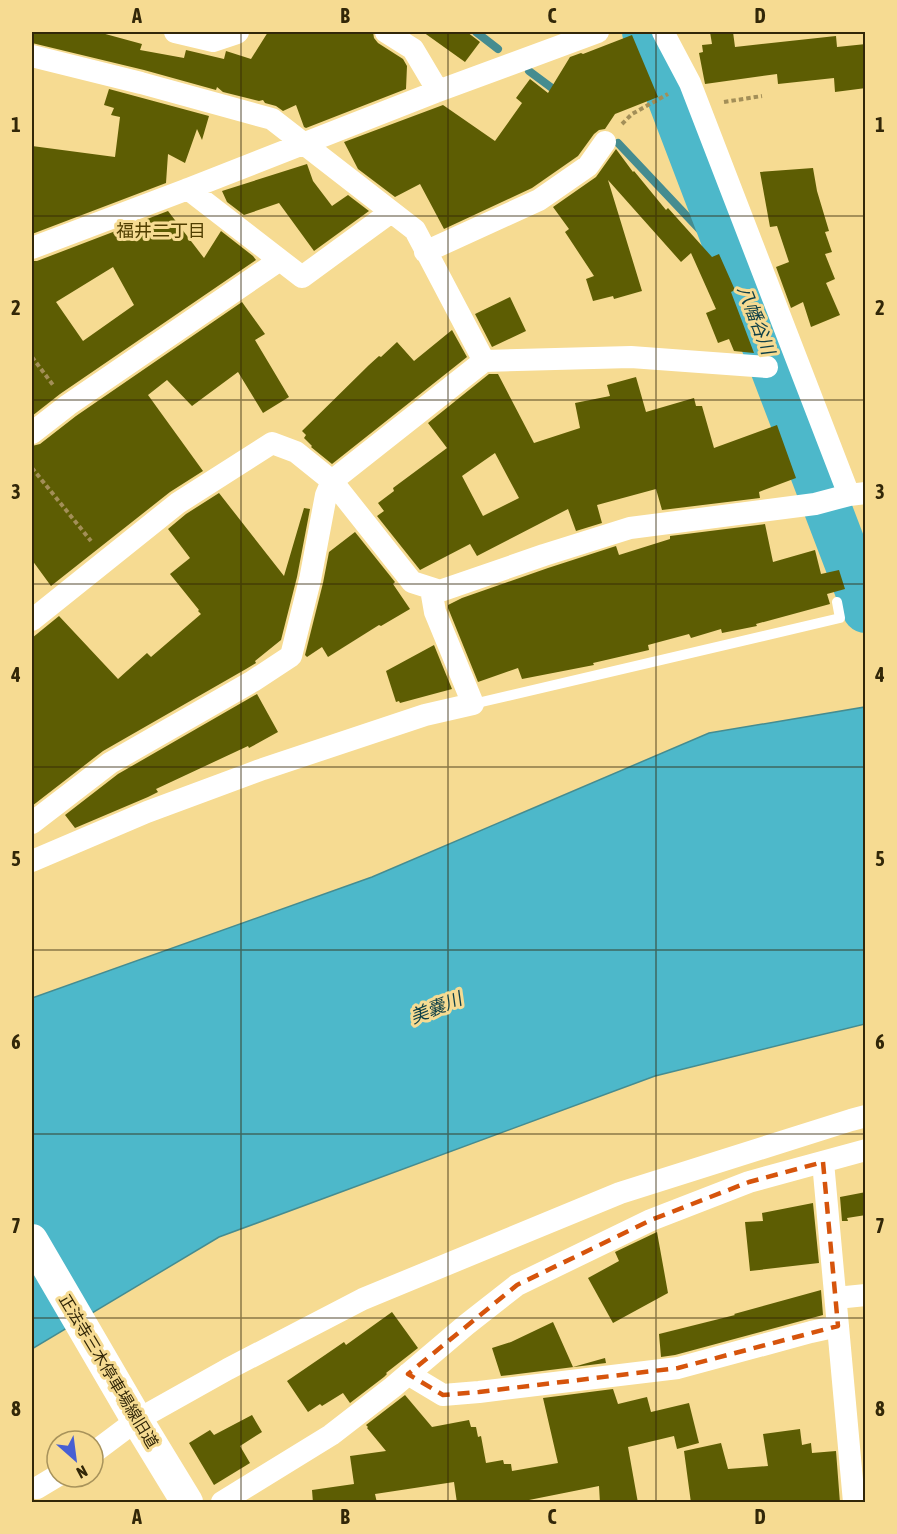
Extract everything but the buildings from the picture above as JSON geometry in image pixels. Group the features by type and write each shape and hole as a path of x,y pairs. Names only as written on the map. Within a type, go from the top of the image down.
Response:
{"street":[{"path":"175,32 213,41 238,32"},
{"path":"386,32 413,49 438,91"},
{"path":"32,248 438,91 598,32"},
{"path":"32,620 178,503 272,443 296,452 332,481 412,582 440,591 630,528 815,504 857,494 690,83 663,32"},
{"path":"32,56 272,119 415,230 484,361"},
{"path":"426,252 539,200 588,166 605,142"},
{"path":"188,189 302,277 391,212"},
{"path":"32,433 280,260"},
{"path":"32,823 110,763 291,656 310,580 326,495 332,481 484,361 631,357 767,367"},
{"path":"32,861 147,812 263,769 425,715 473,704 435,612 431,589"},
{"path":"105,1441 133,1412 228,1369 373,1295 620,1193 866,1116"},
{"path":"222,1503 331,1435 517,1285 651,1220 749,1182 866,1149"},
{"path":"823,1162 854,1503"},
{"name":"正法寺三木停車場線旧道","path":"32,1240 187,1503"},
{"path":"836,1299 866,1295"},
{"path":"408,1374 443,1395 479,1392 678,1368 838,1326"},
{"path":"37,1488 45,1483"}],"lane":[{"path":"473,704 840,618 837,602"}],"path":[{"path":"699,106 762,96"},
{"path":"605,142 632,114 660,98"},
{"path":"32,357 69,405"},
{"path":"32,468 106,560"}],"highlighted area":[{"path":"823,1162 838,1326 678,1368 479,1392 443,1395 408,1374 517,1285 651,1220 749,1182"}],"water":[{"name":"美嚢川","path":"865,707 865,1024 655,1076 219,1237 32,1349 32,998 372,877 709,733"}],"waterway":[{"path":"476,32 498,49"},
{"name":"八幡谷川","path":"646,32 866,609"},
{"path":"529,71 560,94"},
{"path":"618,143 717,248 729,247"}],"district":[{"name":"福井二丁目","path":"161,231"}]}
